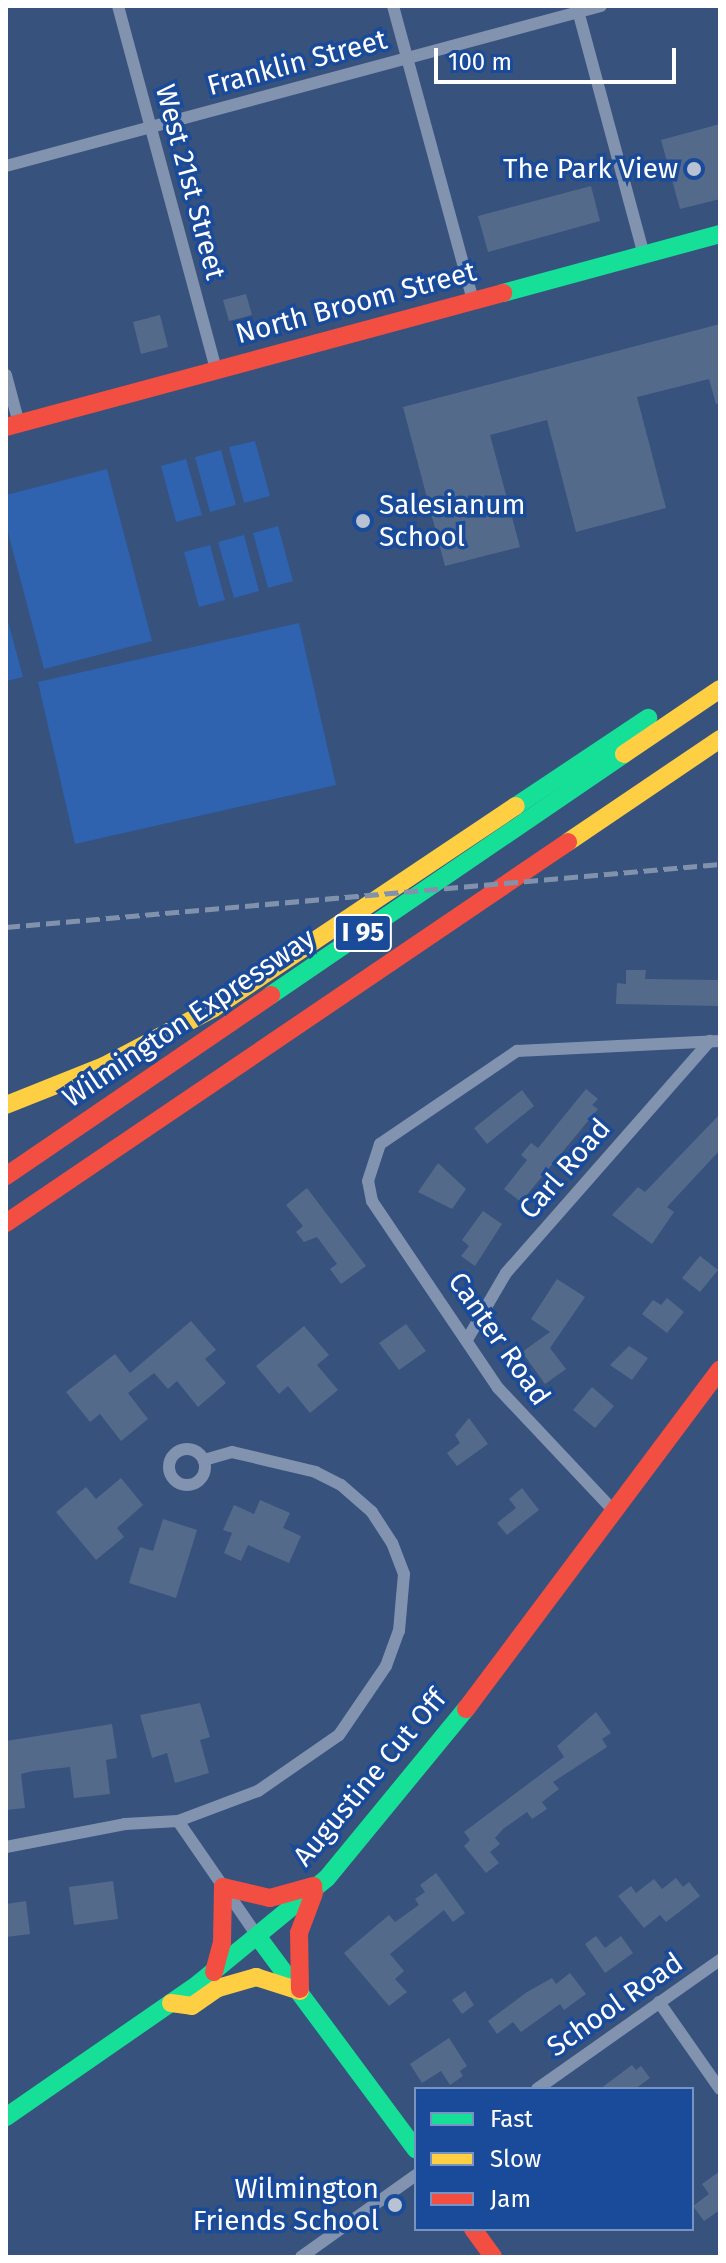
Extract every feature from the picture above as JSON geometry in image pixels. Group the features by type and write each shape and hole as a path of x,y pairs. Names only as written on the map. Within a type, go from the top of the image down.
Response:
{"main road":[{"name":"North Broom Street","path":"12,425 720,234"},
{"path":"6,1105 83,1076 214,1008 720,670"},
{"name":"Wilmington Expressway","path":"6,1176 720,689"},
{"name":"I 95","path":"6,1223 720,739"},
{"path":"6,1095 83,1076"},
{"name":"Augustine Cut Off","path":"6,2117 214,1972 319,1885 428,1759 720,1370"},
{"path":"214,1972 222,1943 223,1887 270,1898 319,1885"},
{"path":"300,1991 299,1933 319,1885"},
{"path":"258,1937 414,2147"},
{"path":"171,2003 192,2006 225,1985 256,1977 300,1991"},
{"path":"474,2231 493,2257"}],"street":[{"name":"West 21st Street","path":"118,6 216,370"},
{"path":"393,6 473,301"},
{"name":"Franklin Street","path":"6,166 578,9 601,6"},
{"path":"578,9 644,255"},
{"path":"6,375 12,425"},
{"name":"Canter Road","path":"613,1510 498,1388 468,1338 372,1201 368,1181 380,1144 517,1051 715,1041"},
{"name":"Carl Road","path":"468,1338 506,1273 715,1041"},
{"path":"6,1847 125,1824 178,1821 258,1791 339,1735 386,1666 399,1631 404,1574 392,1543 372,1512 341,1485 316,1472 232,1452 204,1460"},
{"path":"178,1821 258,1937"},
{"name":"School Road","path":"540,2087 720,1960"},
{"path":"659,2002 720,2089"},
{"path":"301,2257 414,2176"}],"shaded area":[{"path":"255,441 270,496 244,503 229,447"},
{"path":"221,450 236,505 210,512 195,457"},
{"path":"186,459 202,515 176,522 161,466"},
{"path":"107,469 152,641 44,669 6,525 6,495"},
{"path":"278,526 293,581 268,588 253,533"},
{"path":"244,535 259,591 234,598 218,542"},
{"path":"210,545 225,600 199,607 184,552"},
{"path":"6,614 23,677 6,681"},
{"path":"299,623 336,785 75,844 38,682"}],"building":[{"name":"The Park View","path":"720,124 720,199 680,209 661,140"},
{"path":"591,186 600,221 488,252 478,216"},
{"path":"246,294 252,315 229,321 223,300"},
{"path":"160,315 168,347 141,354 133,322"},
{"name":"Salesianum School","path":"720,324 720,403 716,404 709,379 637,397 666,508 576,532 547,420 490,435 520,547 445,566 403,407"},
{"path":"626,970 646,970 645,979 720,980 720,1006 616,1004 617,983 626,984"},
{"path":"586,1089 598,1099 592,1105 598,1109 521,1202 504,1189 527,1160 521,1155 531,1143 538,1148"},
{"path":"522,1090 534,1106 487,1144 474,1128"},
{"path":"720,1114 720,1150 667,1207 674,1212 652,1244 612,1215 638,1187 645,1192"},
{"path":"438,1163 466,1189 452,1209 418,1192"},
{"path":"307,1188 366,1266 341,1284 330,1269 337,1264 317,1237 304,1242 296,1232 303,1226 286,1205"},
{"path":"483,1211 502,1224 475,1266 461,1256 469,1246 462,1240"},
{"path":"700,1256 718,1270 700,1292 682,1278"},
{"path":"557,1279 585,1297 550,1348 566,1369 545,1384 522,1352 550,1332 531,1319"},
{"path":"667,1298 684,1312 667,1333 642,1314 653,1300 661,1305"},
{"path":"191,1321 216,1350 205,1359 226,1383 198,1407 177,1381 168,1389 154,1373 128,1393 148,1419 121,1441 100,1414 90,1422 66,1392 115,1354 130,1373"},
{"path":"406,1324 426,1351 399,1370 379,1343"},
{"path":"304,1326 329,1355 317,1365 338,1390 310,1413 288,1386 279,1394 256,1366"},
{"path":"629,1346 648,1358 632,1380 610,1365"},
{"path":"592,1387 614,1406 595,1428 573,1410"},
{"path":"469,1418 488,1444 457,1466 447,1453 460,1443 455,1435"},
{"path":"121,1478 143,1505 117,1528 124,1537 96,1560 56,1512 86,1487 96,1499"},
{"path":"522,1488 539,1510 507,1535 497,1523 516,1508 509,1499"},
{"path":"260,1500 290,1513 283,1528 301,1536 289,1563 248,1545 241,1561 224,1553 232,1533 223,1530 234,1505 254,1514"},
{"path":"163,1519 197,1530 176,1598 129,1583 140,1547 153,1551"},
{"path":"200,1703 210,1737 200,1740 209,1773 175,1783 167,1753 152,1758 140,1715"},
{"path":"596,1712 611,1733 602,1739 607,1747 553,1782 559,1789 542,1802 547,1809 532,1819 527,1812 503,1829 495,1838 500,1844 490,1852 499,1863 486,1873 464,1846 470,1840 464,1832 564,1757 557,1746"},
{"path":"112,1724 117,1758 106,1760 110,1794 74,1798 70,1767 33,1771 21,1774 25,1808 6,1810 6,1741"},
{"path":"436,1873 465,1913 453,1922 444,1910 390,1954 404,1971 395,1979 407,1992 389,2006 344,1953 389,1915 395,1922 419,1905 415,1899 425,1892 420,1885"},
{"path":"676,1878 683,1887 689,1882 700,1896 666,1922 660,1915 644,1928 618,1896 631,1886 636,1893 654,1879 662,1889"},
{"path":"113,1881 118,1919 74,1925 69,1887"},
{"path":"26,1901 30,1934 6,1937 6,1904"},
{"path":"596,1936 605,1948 621,1936 633,1953 605,1973 585,1944"},
{"path":"570,1973 586,1994 564,2010 560,2004 521,2032 513,2022 497,2034 488,2021 527,1992 552,1978 556,1984"},
{"path":"465,1991 474,2005 462,2014 452,2000"},
{"path":"449,2038 467,2066 460,2071 463,2076 450,2085 441,2071 422,2083 410,2064"},
{"path":"632,2065 636,2070 641,2066 650,2078 638,2087 603,2087"},
{"path":"720,2171 720,2210 704,2221 694,2207 709,2194 702,2184"}],"railway":[{"path":"6,927 720,864"}],"traffic: fast":[{"path":"503,293 720,234"},
{"path":"516,806 648,718"},
{"path":"271,995 624,754"},
{"path":"6,2117 198,1984 327,1878 466,1709"},
{"path":"258,1937 414,2147"}],"traffic: slow":[{"path":"624,754 720,689"},
{"path":"568,842 720,739"},
{"path":"6,1105 104,1066 214,1008 516,806"},
{"path":"171,2003 192,2006 218,1988 256,1977 300,1991"}],"traffic: jam":[{"path":"6,427 503,293"},
{"path":"6,1223 568,842"},
{"path":"6,1176 271,995"},
{"path":"466,1709 720,1370"},
{"path":"214,1972 222,1943 223,1887 270,1898 313,1886"},
{"path":"300,1989 299,1933 314,1893"},
{"path":"474,2231 493,2257"}],"place":[{"name":"The Park View","path":"694,169"},
{"name":"Salesianum School","path":"363,521"},
{"name":"Wilmington Friends School","path":"395,2205"}]}
